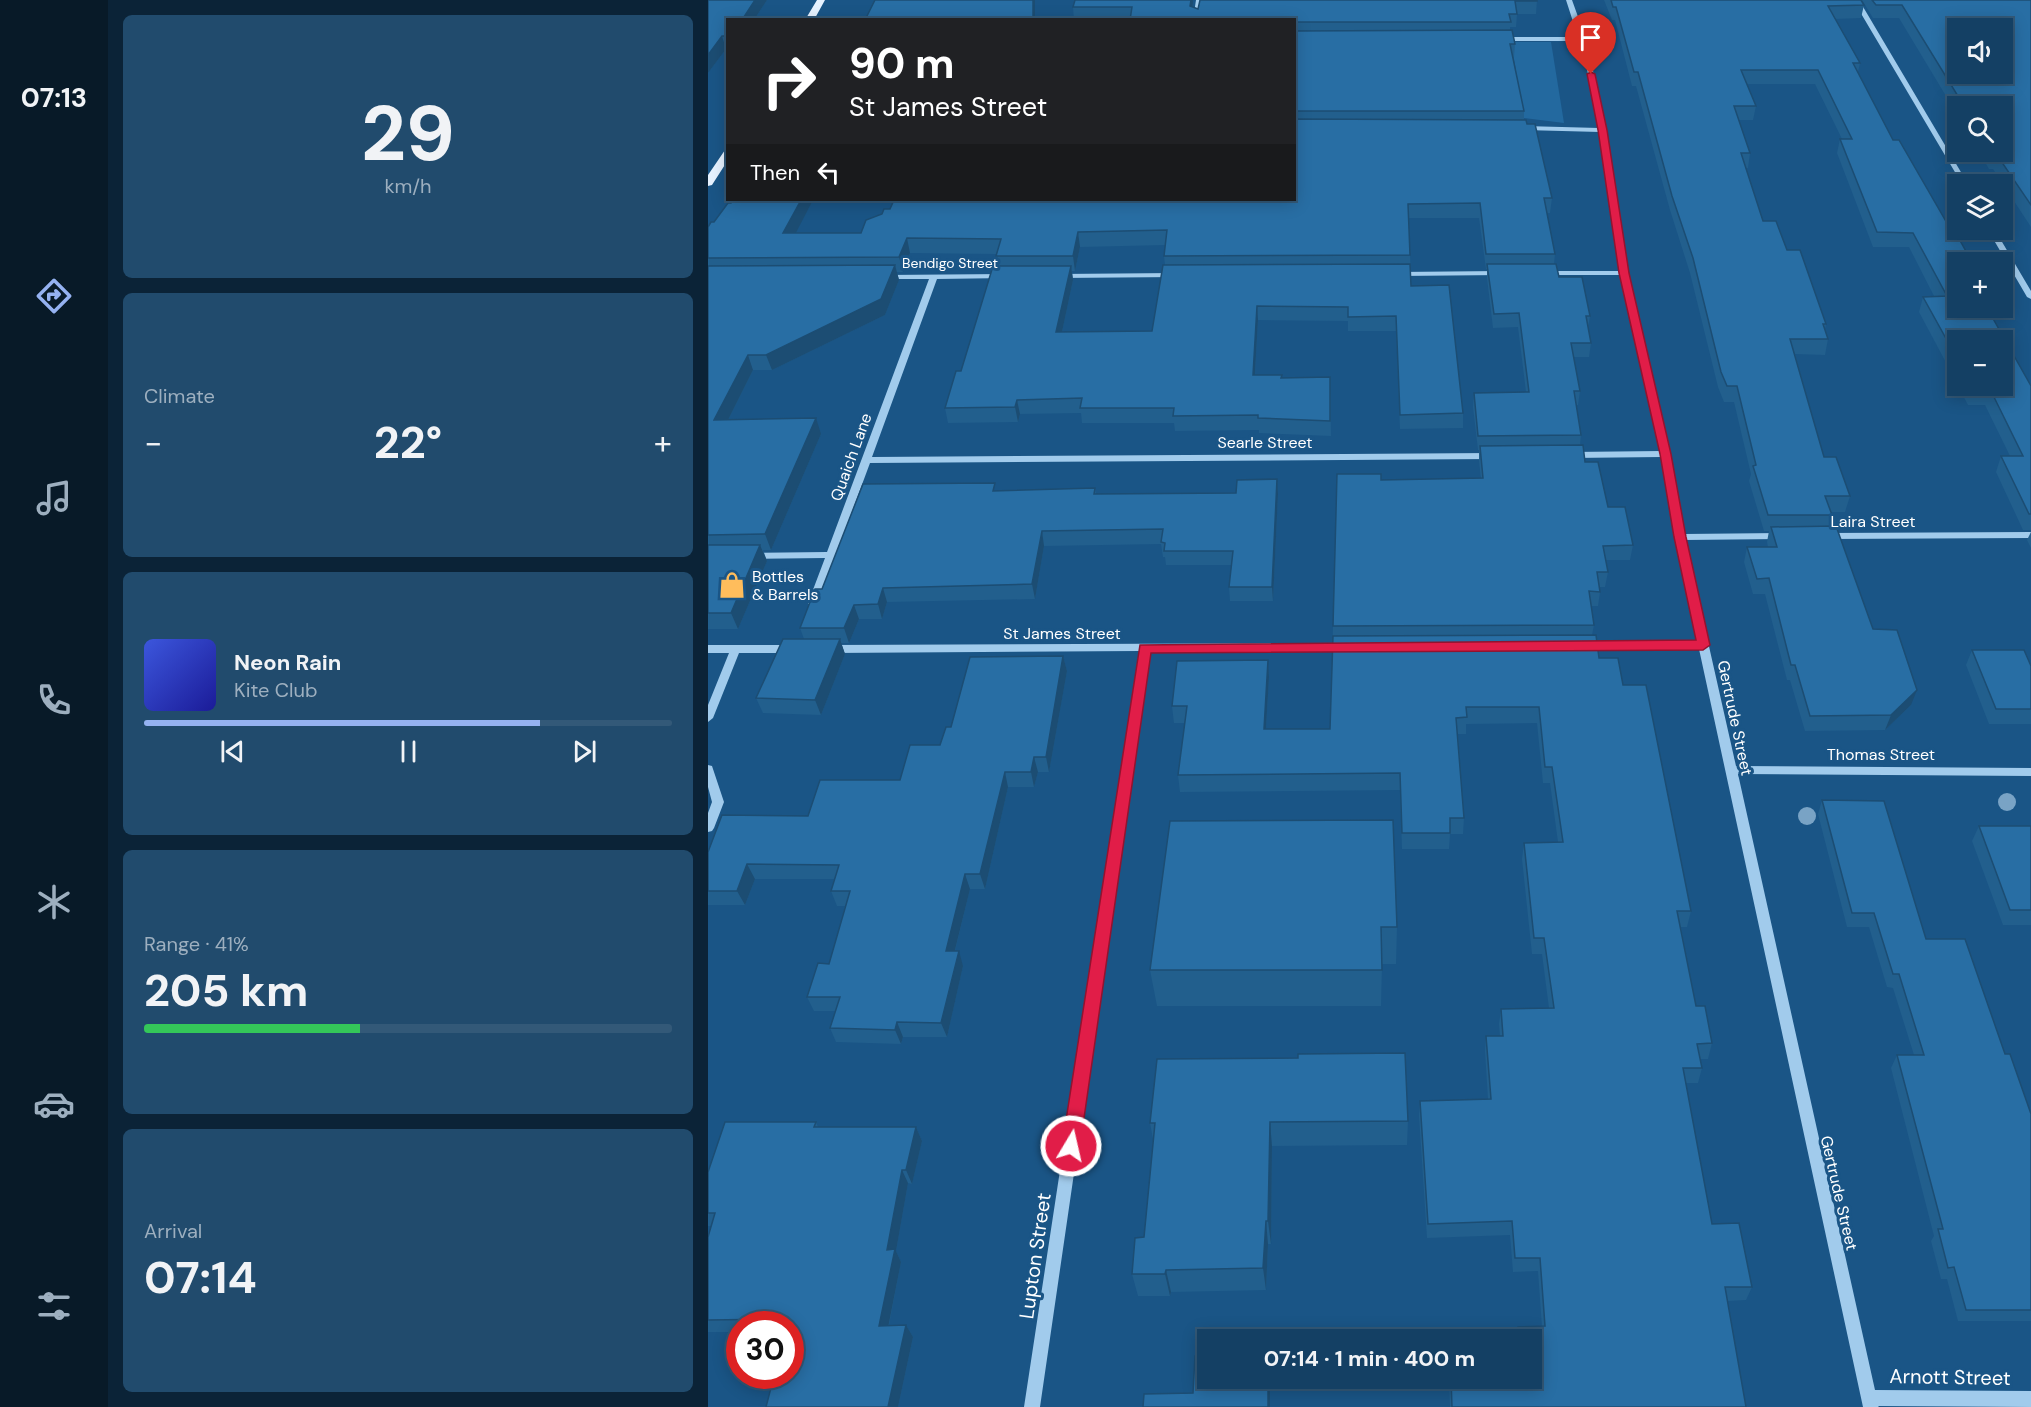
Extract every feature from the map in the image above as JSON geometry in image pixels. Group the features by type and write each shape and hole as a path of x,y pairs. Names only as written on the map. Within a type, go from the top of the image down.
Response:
{"main road":[{"path":"810,18 821,0"},
{"path":"708,183 726,155"}],"street":[{"path":"1196,18 1200,0"},
{"name":"Gertrude Street","path":"1569,0 1583,39 1603,130 1624,273 1666,454 1680,537 1703,645 1870,1402"},
{"path":"1856,0 1959,174"},
{"path":"1495,39 1583,39"},
{"path":"1514,128 1603,130"},
{"path":"1997,240 2031,297"},
{"path":"1390,274 1510,273"},
{"path":"1534,273 1624,273"},
{"path":"1054,276 1186,275"},
{"name":"Bendigo Street","path":"874,277 1018,276"},
{"name":"Quaich Lane","path":"808,618 934,277"},
{"path":"1556,455 1666,454"},
{"name":"Searle Street","path":"865,460 1508,456"},
{"name":"Laira Street","path":"1821,536 2031,535"},
{"path":"1680,537 1798,536"},
{"path":"741,556 830,555"},
{"path":"708,649 798,644 808,649"},
{"path":"1568,646 1703,645"},
{"name":"St James Street","path":"819,649 1356,647"},
{"name":"Lupton Street","path":"1032,1407 1145,648"},
{"path":"708,718 735,649"},
{"path":"708,769 718,802 708,828"},
{"name":"Thomas Street","path":"1731,770 2031,772"},
{"name":"Arnott Street","path":"1870,1402 2031,1399"}],"shaded area":[{"path":"1511,42 1551,42 1564,123 1524,118"}],"building":[{"path":"708,0 755,0 743,18 726,18 726,36 722,36 708,55"},
{"path":"875,0 1033,0 1033,18 866,18"},
{"path":"1075,0 1191,0 1190,6 1198,9 1200,0 1537,0 1515,1 1517,14 1509,14 1511,22 1296,22 1296,18 1130,18 1132,7 1073,7"},
{"path":"1611,0 1861,0 1864,5 1828,6 1860,63 1853,63 1893,140 1899,140 1947,223 1947,240 1960,240 1966,252 1947,252 1947,296 1913,233 1877,232 1840,139 1852,139 1818,70 1741,70 1756,106 1734,106 1750,153 1741,153 1763,221 1776,221 1787,250 1800,250 1826,324 1823,324 1828,339 1790,339 1824,457 1836,457 1850,496 1825,496 1832,515 1768,515 1753,466 1756,465 1737,386 1727,386 1721,372 1693,258 1672,196 1638,72 1634,72 1616,7 1613,7"},
{"path":"1872,0 2031,0 2031,205 2013,179 2013,174 2010,174 2002,162 2013,162 2013,96 1958,96 1950,84 2013,84 2013,18 1947,18 1947,78 1902,5 1876,5"},
{"path":"1512,30 1515,44 1510,44 1524,111 1296,111 1296,31"},
{"path":"1296,119 1526,120 1527,124 1535,124 1552,198 1544,198 1555,254 1486,254 1480,203 1408,204 1410,255 1164,256 1167,230 1078,232 1073,256 996,256 1001,239 907,238 899,257 708,258 708,227 732,201 800,201 783,233 861,233 866,220 882,214 884,209 890,209 894,201 1296,201"},
{"path":"1410,264 1411,286 1449,285 1463,413 1400,415 1396,316 1348,317 1348,307 1257,306 1253,375 1282,375 1281,378 1330,377 1330,421 1258,418 1258,415 1173,416 1174,408 1080,408 1082,398 1017,400 1015,407 945,408 956,371 961,371 993,266 1071,266 1056,332 1152,331 1163,265"},
{"path":"1487,264 1556,264 1559,277 1582,277 1590,316 1586,316 1591,343 1571,343 1580,391 1574,391 1581,435 1478,436 1474,393 1529,392 1519,313 1494,314"},
{"path":"895,265 881,299 766,355 748,355 714,420 816,418 765,534 708,535 708,266"},
{"path":"1947,296 1947,318 1993,318 1999,330 1947,330 1947,340 1923,297"},
{"path":"2013,354 2031,386 2031,514 2001,456 2023,456 1993,396 2013,396"},
{"path":"1583,445 1585,462 1598,462 1608,507 1625,507 1633,545 1603,546 1608,572 1597,572 1600,592 1589,591 1594,625 1333,626 1337,474 1381,474 1381,480 1483,478 1480,446"},
{"path":"1277,479 1272,587 1229,587 1233,551 1164,551 1165,543 1161,542 1163,529 1042,531 1032,584 883,588 878,604 854,605 844,628 800,628 815,589 822,589 863,484 995,483 993,491 1095,488 1094,494 1236,493 1237,480"},
{"path":"1836,526 1873,629 1897,630 1917,690 1891,715 1810,716 1795,665 1791,665 1769,578 1757,579 1747,547 1777,547 1771,527"},
{"path":"708,545 760,545 731,613 708,613"},
{"path":"1596,635 1599,658 1618,658 1623,685 1646,685 1691,911 1677,911 1696,1006 1705,1006 1712,1043 1697,1044 1702,1068 1683,1068 1712,1224 1739,1223 1752,1287 1725,1287 1746,1407 1452,1407 1451,1389 1542,1389 1542,1329 1518,1329 1518,1327 1545,1326 1540,1258 1515,1258 1512,1221 1428,1224 1420,1101 1491,1099 1486,1036 1503,1036 1501,1009 1554,1008 1544,938 1534,938 1524,843 1563,842 1552,767 1545,767 1539,707 1466,707 1467,717 1456,718 1464,818 1450,818 1450,833 1402,833 1400,773 1178,775 1187,706 1172,706 1177,661 1268,660 1264,729 1330,729 1333,636"},
{"path":"783,639 840,639 815,700 756,698"},
{"path":"1972,650 2024,650 2031,666 2031,709 1996,709"},
{"path":"1063,656 1046,757 1034,757 1031,772 1005,772 980,874 965,874 946,951 959,951 941,1023 897,1022 895,1030 830,1028 840,997 807,997 818,963 829,964 850,891 831,891 839,865 747,864 737,891 708,891 708,852 722,815 808,816 820,780 900,780 910,745 940,745 946,727 951,727 970,657"},
{"path":"1822,800 1884,801 1926,939 1965,939 2005,1054 2010,1054 2031,1114 2031,1310 1966,1310 1954,1267 1948,1268 1938,1229 1943,1229 1897,1055 1924,1055 1899,974 1893,974 1874,913 1852,913"},
{"path":"1393,820 1397,927 1381,927 1382,970 1150,970 1170,821"},
{"path":"1979,826 2031,826 2031,910 2010,910"},
{"path":"1405,1053 1408,1121 1270,1122 1268,1221 1266,1221 1263,1268 1166,1270 1165,1274 1132,1274 1135,1238 1144,1237 1155,1123 1150,1123 1157,1059 1298,1058 1298,1054"},
{"path":"725,1122 816,1122 814,1127 916,1127 906,1170 902,1170 887,1250 895,1249 879,1326 906,1325 888,1407 766,1407 771,1389 804,1389 804,1311 726,1311 726,1320 708,1320 708,1237 715,1213 708,1213 708,1172"},
{"path":"1195,1356 1197,1356 1197,1389 1268,1389 1268,1407 1143,1407 1144,1394 1193,1393"}],"place":[{"name":"Bottles & Barrels","path":"732,585"}],"route":[{"path":"1071,1146 1145,648 1703,645 1680,537 1666,454 1624,273 1603,130 1591,74"}]}
